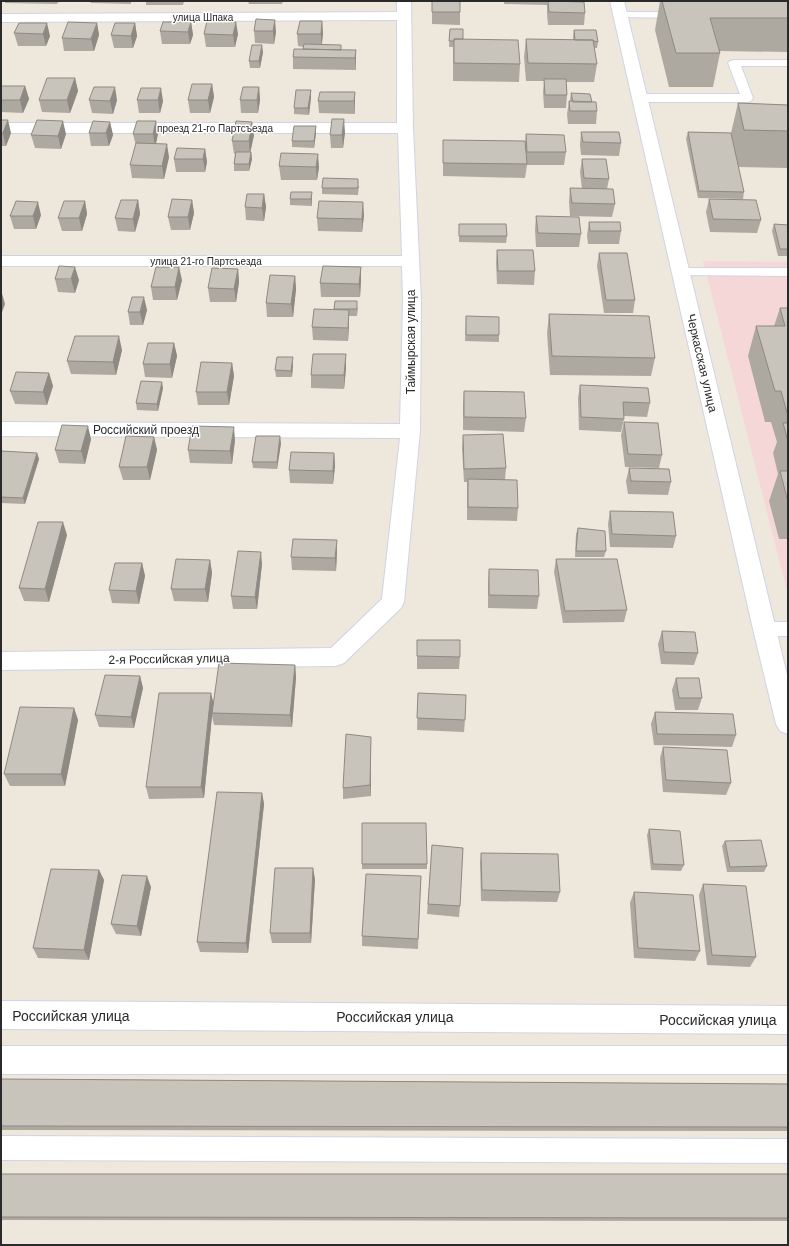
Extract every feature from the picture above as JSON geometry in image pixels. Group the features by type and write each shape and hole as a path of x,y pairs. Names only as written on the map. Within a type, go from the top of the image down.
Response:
{"street":[{"name":"Черкасская улица","path":"619,8 764,629 788,724"},
{"name":"улица Шпака","path":"1,18 405,9"},
{"name":"Таймырская улица","path":"336,657 393,602 410,431 412,300 404,128 405,9"},
{"name":"проезд 21-го Партсъезда","path":"1,128 404,128"},
{"name":"улица 21-го Партсъезда","path":"1,261 411,261"},
{"name":"Российский проезд","path":"1,429 410,431"},
{"name":"2-я Российская улица","path":"1,661 336,657"},
{"name":"Российская улица","path":"1,1016 788,1020"},
{"path":"1,1060 788,1060"}],"lane":[{"path":"619,8 691,15"},
{"path":"640,98 747,98 734,63 788,63"},
{"path":"681,272 788,272"},
{"path":"764,629 788,629"},
{"path":"1,1148 788,1151"}],"shaded area":[{"path":"703,261 788,262 788,595 706,272"}],"building":[{"path":"432,1 460,1 460,12 432,12"},
{"path":"548,1 584,2 585,13 549,12"},
{"path":"662,1 788,1 788,18 710,18 720,53 676,53"},
{"path":"256,19 275,20 273,31 254,31"},
{"path":"207,21 236,22 233,35 204,34"},
{"path":"300,21 322,21 321,34 297,34"},
{"path":"68,22 97,23 91,39 62,38"},
{"path":"163,22 191,22 188,32 160,31"},
{"path":"19,23 47,23 43,34 14,33"},
{"path":"115,23 135,23 131,36 111,35"},
{"path":"450,29 463,29 463,39 454,39 454,41 449,41"},
{"path":"574,30 596,30 598,42 593,40 575,40"},
{"path":"454,39 518,40 520,64 454,63"},
{"path":"526,39 593,40 597,64 528,63"},
{"path":"304,44 341,45 341,50 303,49"},
{"path":"252,45 262,45 259,61 249,61"},
{"path":"294,49 356,50 355,58 293,57"},
{"path":"47,78 75,78 67,100 39,100"},
{"path":"544,79 566,79 567,95 545,95"},
{"path":"192,84 212,84 208,100 188,100"},
{"path":"1,86 25,86 20,100 1,100"},
{"path":"94,87 115,87 110,101 89,100"},
{"path":"243,87 259,87 257,100 240,100"},
{"path":"141,88 161,88 158,100 137,100"},
{"path":"296,90 311,90 308,108 294,108"},
{"path":"320,92 355,92 354,101 318,101"},
{"path":"571,93 590,94 592,102 573,102"},
{"path":"569,101 596,102 597,111 570,111"},
{"path":"738,103 788,105 788,131 744,130"},
{"path":"332,119 344,119 342,135 330,135"},
{"path":"1,120 8,120 3,133 1,133"},
{"path":"37,120 63,121 58,136 31,135"},
{"path":"93,121 110,122 106,133 89,133"},
{"path":"137,121 156,121 153,134 133,134"},
{"path":"236,121 252,122 249,141 232,141"},
{"path":"294,126 316,126 314,141 292,141"},
{"path":"581,132 619,132 621,143 583,142"},
{"path":"688,132 731,133 744,192 699,191"},
{"path":"526,134 564,135 566,152 527,152"},
{"path":"443,140 525,141 527,164 443,163"},
{"path":"136,143 167,144 162,166 130,165"},
{"path":"177,148 205,149 203,159 174,159"},
{"path":"236,152 251,152 249,164 234,164"},
{"path":"281,153 318,154 316,167 279,166"},
{"path":"582,159 606,159 609,179 584,178"},
{"path":"323,178 358,179 358,188 322,188"},
{"path":"570,188 613,189 615,204 572,203"},
{"path":"291,192 312,192 311,199 290,199"},
{"path":"247,194 264,194 262,208 245,207"},
{"path":"172,199 192,200 188,217 168,217"},
{"path":"709,199 756,200 761,220 713,219"},
{"path":"121,200 138,200 133,219 115,218"},
{"path":"16,201 38,202 33,216 10,216"},
{"path":"64,201 85,201 79,218 58,218"},
{"path":"319,201 363,202 362,219 317,218"},
{"path":"536,216 579,217 581,234 538,233"},
{"path":"589,222 620,222 621,231 590,231"},
{"path":"459,224 506,224 507,236 459,236"},
{"path":"774,224 788,225 788,249 780,249"},
{"path":"497,250 533,250 535,271 498,271"},
{"path":"599,253 627,253 635,300 606,300"},
{"path":"59,266 75,267 71,279 55,279"},
{"path":"323,266 361,267 359,284 320,283"},
{"path":"156,267 179,267 175,287 151,287"},
{"path":"212,268 238,269 234,289 208,288"},
{"path":"270,275 295,276 291,304 266,303"},
{"path":"132,297 144,297 140,312 128,312"},
{"path":"335,301 357,301 357,309 334,309"},
{"path":"780,308 788,308 788,416 781,391 775,391 756,326 785,326"},
{"path":"314,309 349,310 348,328 312,327"},
{"path":"549,314 649,316 655,358 552,356"},
{"path":"466,316 499,317 499,335 466,335"},
{"path":"75,336 119,336 113,362 67,361"},
{"path":"148,343 174,343 170,364 143,364"},
{"path":"313,354 346,354 344,375 311,375"},
{"path":"277,357 293,357 291,371 275,370"},
{"path":"201,362 232,363 227,392 196,392"},
{"path":"16,372 49,373 43,392 10,391"},
{"path":"141,381 162,382 157,404 136,403"},
{"path":"580,385 648,388 650,403 623,402 624,419 581,417"},
{"path":"464,391 524,392 526,418 464,417"},
{"path":"624,422 658,423 662,455 628,454"},
{"path":"783,423 788,423 788,441"},
{"path":"62,425 88,426 81,451 55,450"},
{"path":"192,426 234,427 230,451 188,450"},
{"path":"503,434 506,468 464,469 463,435"},
{"path":"126,436 154,437 147,467 119,467"},
{"path":"256,436 280,436 277,462 252,462"},
{"path":"1,451 37,453 23,498 1,497"},
{"path":"291,452 334,453 333,471 289,470"},
{"path":"629,468 669,469 671,482 631,481"},
{"path":"780,471 788,471 788,502"},
{"path":"468,479 517,480 518,508 468,507"},
{"path":"610,511 673,512 676,536 612,534"},
{"path":"38,522 63,522 45,589 19,588"},
{"path":"578,528 605,531 606,551 576,551"},
{"path":"293,539 337,540 335,558 291,557"},
{"path":"238,551 261,552 255,597 231,596"},
{"path":"176,559 210,560 205,589 171,589"},
{"path":"556,559 617,559 627,610 565,611"},
{"path":"115,563 142,563 136,591 109,590"},
{"path":"489,569 538,570 539,596 489,595"},
{"path":"662,631 695,632 698,653 664,652"},
{"path":"417,640 460,640 460,657 417,656"},
{"path":"219,663 295,665 290,715 212,713"},
{"path":"105,675 140,676 131,717 95,715"},
{"path":"676,678 699,678 702,698 679,698"},
{"path":"159,693 211,693 201,787 146,787"},
{"path":"418,693 466,695 465,720 417,718"},
{"path":"20,707 74,708 61,774 4,774"},
{"path":"655,712 733,714 736,735 657,734"},
{"path":"346,734 371,737 370,785 343,788"},
{"path":"663,747 727,750 731,783 666,780"},
{"path":"217,792 262,793 246,943 197,942"},
{"path":"362,823 426,823 427,864 362,864"},
{"path":"649,829 680,831 684,865 653,864"},
{"path":"761,840 767,866 730,867 725,841"},
{"path":"432,845 463,848 460,906 428,904"},
{"path":"481,853 558,854 560,892 482,890"},
{"path":"275,868 313,868 310,933 270,933"},
{"path":"51,869 99,870 84,950 33,948"},
{"path":"366,874 421,876 418,939 362,936"},
{"path":"122,875 147,876 137,926 111,924"},
{"path":"703,884 746,886 756,957 712,955"},
{"path":"634,892 693,895 700,951 638,948"},
{"path":"1,1079 788,1084 788,1127 1,1126"},
{"path":"1,1174 788,1174 788,1218 1,1217"}]}
